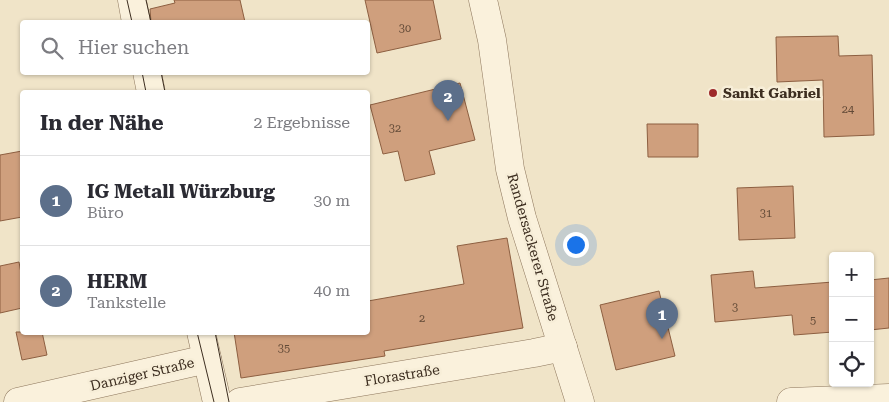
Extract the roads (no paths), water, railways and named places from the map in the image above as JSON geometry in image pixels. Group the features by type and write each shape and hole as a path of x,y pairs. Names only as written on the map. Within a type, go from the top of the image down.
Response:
{"street":[{"path":"132,0 136,20"},
{"name":"Randersackerer Straße","path":"483,0 492,40 510,169 522,218 580,402"},
{"path":"148,75 151,90"},
{"path":"202,335 217,402"},
{"name":"Florastraße","path":"240,402 563,347"},
{"name":"Danziger Straße","path":"18,402 207,359"},
{"path":"791,402 889,398"}],"tram line":[{"path":"127,0 132,20"},
{"path":"146,0 151,20"},
{"path":"143,75 146,90"},
{"path":"162,75 165,90"},
{"path":"198,335 214,402"},
{"path":"216,335 229,402"}],"place":[{"name":"Sankt Gabriel","path":"713,93"},
{"name":"HERM","path":"448,121"},
{"name":"IG Metall Würzburg","path":"662,339"}]}
